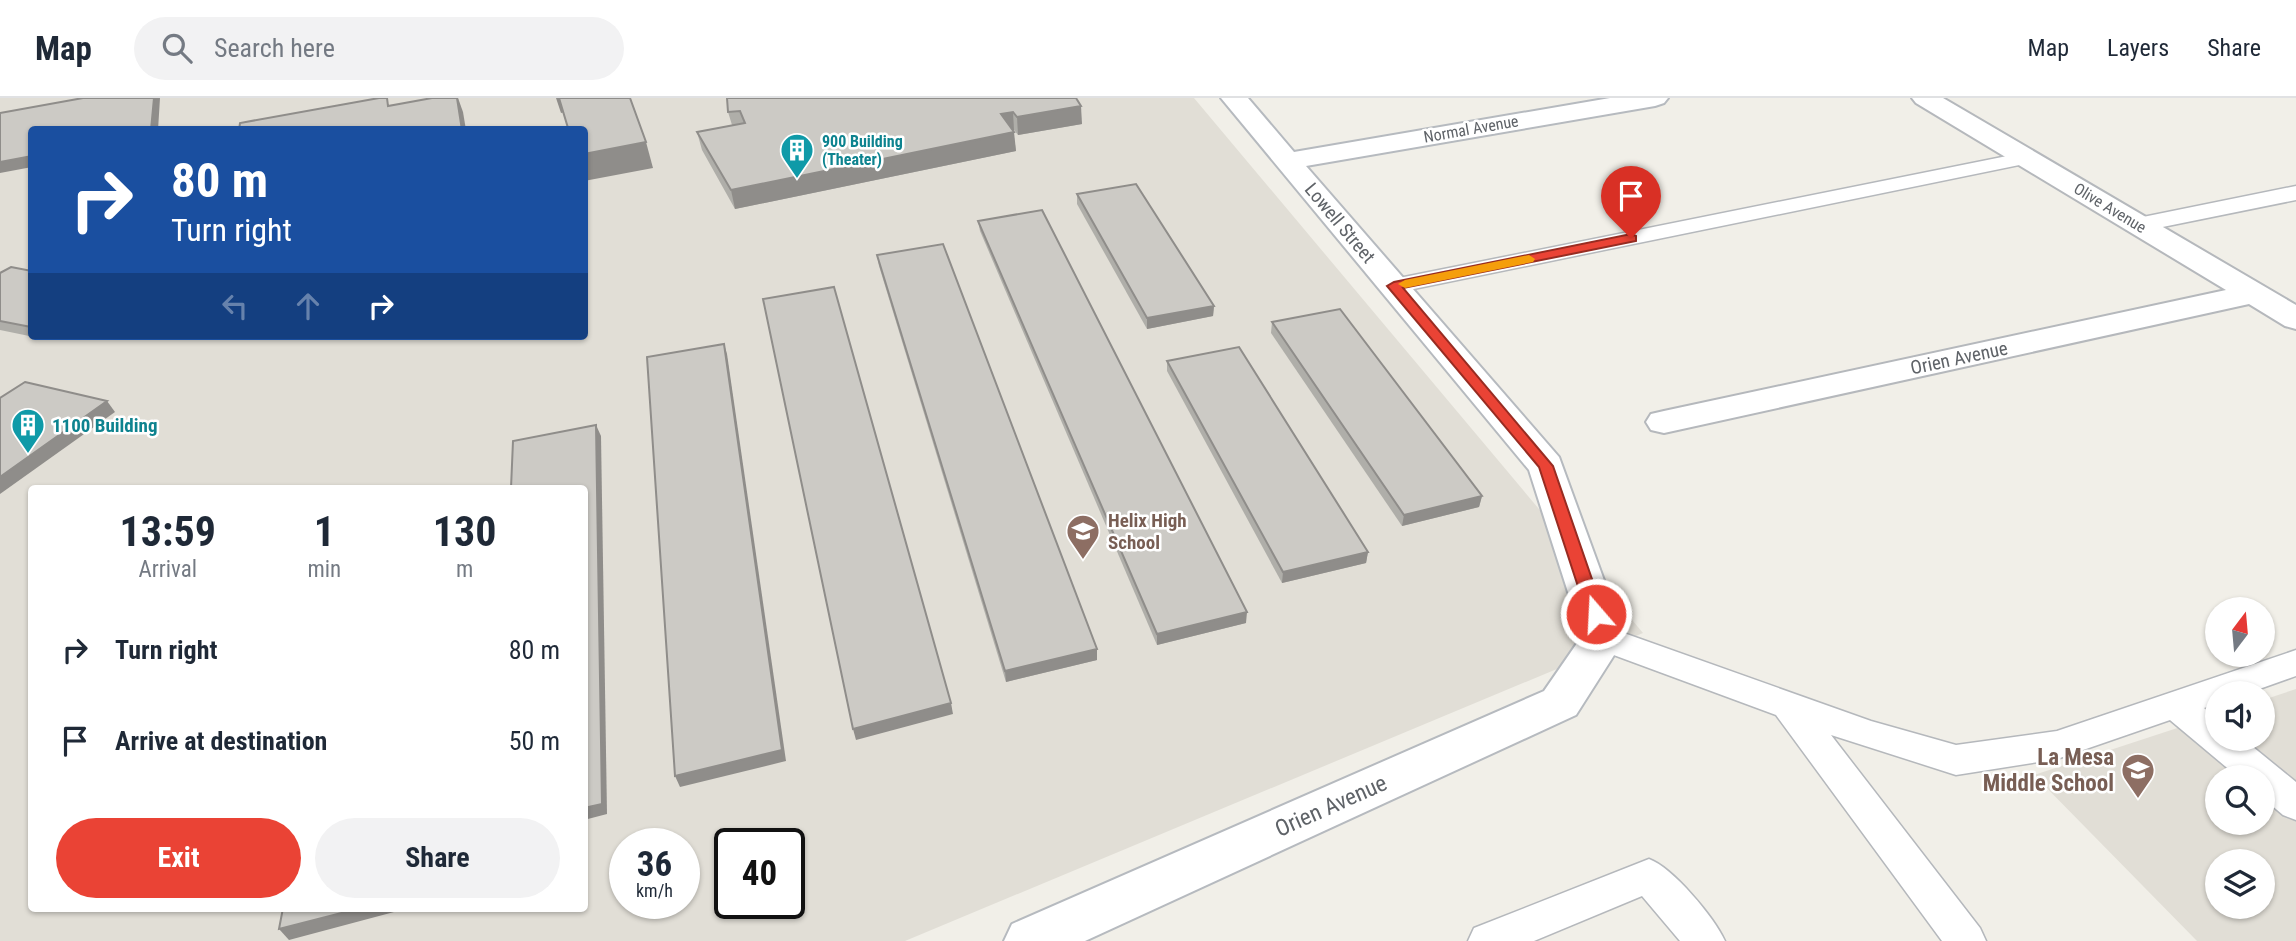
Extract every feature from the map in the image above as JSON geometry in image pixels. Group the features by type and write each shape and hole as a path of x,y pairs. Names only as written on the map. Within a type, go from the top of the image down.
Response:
{"street":[{"name":"Lowell Street","path":"1234,98 1546,466 1604,638"},
{"name":"Normal Avenue","path":"1287,161 1655,98"},
{"name":"Olive Avenue","path":"1925,98 2296,319"},
{"name":"Orien Avenue","path":"1664,422 2253,294"},
{"name":"Orien Avenue","path":"1030,941 1560,703 1604,638"}],"lane":[{"path":"1394,286 2026,158"},
{"path":"2138,225 2296,193"},
{"path":"1604,638 1867,734 1956,760 2057,746 2296,663"},
{"path":"1787,704 1966,941"},
{"path":"2175,704 2296,804"},
{"path":"1488,941 1648,876 1705,941"}],"shaded area":[{"name":"Helix High School","path":"0,98 1194,98 1643,633 905,941 0,941"},
{"name":"La Mesa Middle School","path":"2296,689 2296,941 2197,941 2034,775 2205,719 2205,751 2275,751 2275,696"}],"building":[{"path":"83,98 154,98 151,126 28,126 28,157 0,162 0,113"},
{"path":"379,98 387,98 388,106 432,98 457,98 461,126 240,126 240,123"},
{"path":"559,98 630,98 646,142 588,153 588,126 567,126"},
{"name":"900 Building (Theater)","path":"727,98 1076,98 1081,106 1017,117 1013,112 1001,114 1014,132 731,190 697,132 745,123 740,111 728,112"},
{"path":"1136,184 1214,306 1147,318 1077,194"},
{"path":"1042,210 1247,612 1157,634 978,221"},
{"path":"943,244 1097,649 1005,671 877,255"},
{"path":"11,267 28,270 28,326 0,321 0,273"},
{"path":"834,287 951,703 853,729 763,299"},
{"path":"1340,309 1482,496 1404,515 1272,322"},
{"path":"724,344 782,750 675,776 647,357"},
{"path":"1239,347 1368,552 1283,572 1167,361"},
{"name":"1100 Building","path":"25,382 107,401 0,477 0,398"},
{"path":"596,425 602,804 588,807 588,485 511,485 513,441"},
{"path":"282,912 345,912 279,929"}],"slow traffic":[{"path":"1405,284 1529,259"}],"place":[{"name":"900 Building (Theater)","path":"797,180"},
{"name":"1100 Building","path":"28,455"},
{"name":"Helix High School","path":"1083,561"},
{"name":"La Mesa Middle School","path":"2138,800"}],"route":[{"path":"1596,614 1546,466 1394,286 1631,238"}]}
